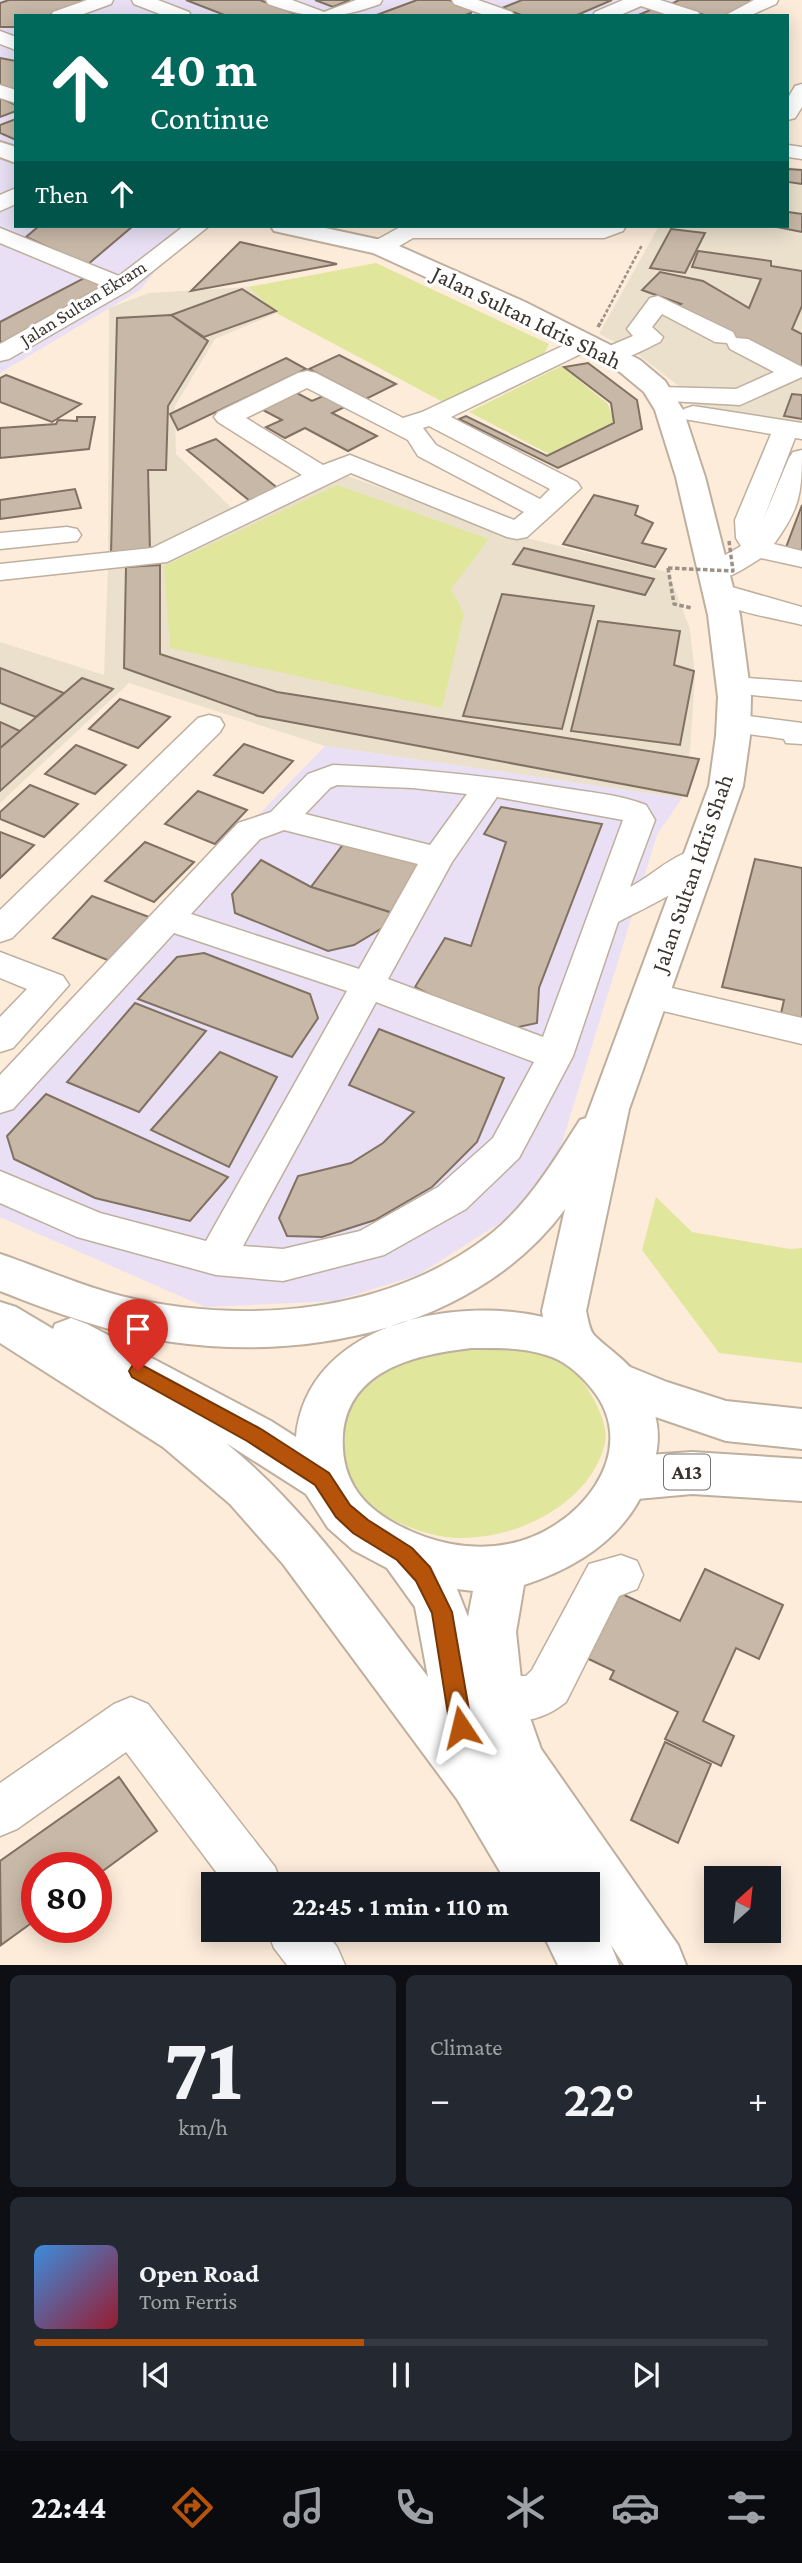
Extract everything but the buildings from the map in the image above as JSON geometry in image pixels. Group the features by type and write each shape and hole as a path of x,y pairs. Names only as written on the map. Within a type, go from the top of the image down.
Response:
{"main road":[{"name":"Jalan Sultan Idris Shah","path":"292,228 381,247 630,366 664,402 714,572 734,686 726,786 609,1109 564,1311 573,1346"},
{"path":"714,572 712,696 708,738 729,768"},
{"path":"0,1272 124,1315 152,1320 248,1328 289,1327 359,1316 442,1288 487,1261 507,1245 527,1226 558,1187 609,1109"},
{"path":"0,1300 197,1403 322,1479"},
{"path":"0,1320 180,1433 247,1489 300,1548 475,1780 532,1872"},
{"path":"472,1329 525,1331 573,1346 593,1359 613,1378 627,1399 633,1415 634,1447 626,1479 616,1498 600,1518 583,1533 541,1556 502,1568 452,1568 405,1554 360,1526 343,1511 322,1479 317,1455 317,1434 323,1410 333,1392 348,1375 381,1351 422,1336 472,1329"},
{"path":"613,1378 654,1397 726,1421 802,1429"},
{"name":"A13","path":"626,1479 665,1472 747,1474 802,1480"},
{"path":"405,1554 423,1574 442,1612 451,1653 457,1708 475,1780"},
{"path":"502,1568 491,1632 497,1698 520,1764 658,1965"},
{"path":"577,1942 591,1965"}],"street":[{"path":"65,14 103,0"},
{"path":"89,14 127,0"},
{"path":"141,0 189,14"},
{"path":"165,0 189,14"},
{"path":"275,0 312,14"},
{"path":"335,14 373,0"},
{"path":"461,0 492,14"},
{"path":"607,14 640,0 685,14"},
{"path":"738,14 769,0"},
{"path":"789,112 802,90"},
{"name":"Jalan Sultan Ekram","path":"0,354 121,285 195,228"},
{"path":"381,247 409,228 604,231 611,228"},
{"path":"0,234 121,285"},
{"path":"379,475 424,430 596,348 650,337 639,329 658,303 793,372 740,397 664,402"},
{"path":"0,572 157,556 350,464 517,531 542,510 424,430 307,378 227,417 322,476"},
{"path":"664,402 794,430 749,520 750,538 757,549 802,559"},
{"path":"802,457 775,524 757,549 714,572 752,604 802,616"},
{"path":"0,541 67,535"},
{"path":"734,686 802,691"},
{"path":"732,723 781,729 794,732 797,736"},
{"path":"0,930 209,725"},
{"path":"0,1099 249,831 282,819 319,781 334,775 414,778 489,786 624,808 635,812 639,820 555,1056 506,1148 452,1198 370,1244 283,1265 216,1259 91,1226 0,1186"},
{"path":"216,1259 438,858 489,786"},
{"path":"282,819 438,858"},
{"path":"603,915 654,889 699,859"},
{"path":"167,918 368,985 555,1056"},
{"path":"0,964 51,985 0,1039"},
{"path":"650,996 802,1031"},
{"path":"497,1698 534,1698 549,1686 605,1578 621,1575"},
{"path":"0,1812 131,1720 247,1872"},
{"path":"301,1942 318,1965"}],"path":[{"path":"596,348 593,336 642,244"},
{"path":"668,568 733,570 714,572 674,604 668,568"}],"shaded area":[{"path":"0,0 762,0 730,14 14,14 14,228 189,228 140,290 0,373"},
{"path":"789,167 802,169 802,423 697,406 685,391 635,352 599,334 658,228 789,228"},
{"path":"248,287 277,313 215,339 175,406 176,454 245,521 342,474 510,534 668,572 690,629 695,677 690,750 682,798 325,746 129,683 0,803 0,642 104,675 108,565 109,308 149,293"},
{"path":"325,746 682,798 657,835 556,1162 508,1218 418,1275 335,1301 205,1307 0,1217 0,1082"}],"green space":[{"path":"376,263 549,344 543,356 443,402 278,314 248,287"},
{"path":"561,366 608,404 614,422 549,454 469,412"},
{"path":"337,485 489,539 451,589 464,614 442,708 170,648 164,566"},
{"path":"656,1197 692,1232 790,1249 802,1248 802,1363 719,1353 642,1250"},
{"path":"461,1345 527,1345 553,1354 569,1366 588,1390 601,1414 606,1437 597,1464 585,1483 568,1500 528,1524 482,1537 438,1536 395,1521 357,1496 346,1482 338,1457 336,1419 371,1372"}],"route":[{"path":"138,1371 254,1435 322,1479 343,1511 360,1526 405,1554 423,1574 442,1612 451,1653 461,1727"}]}
